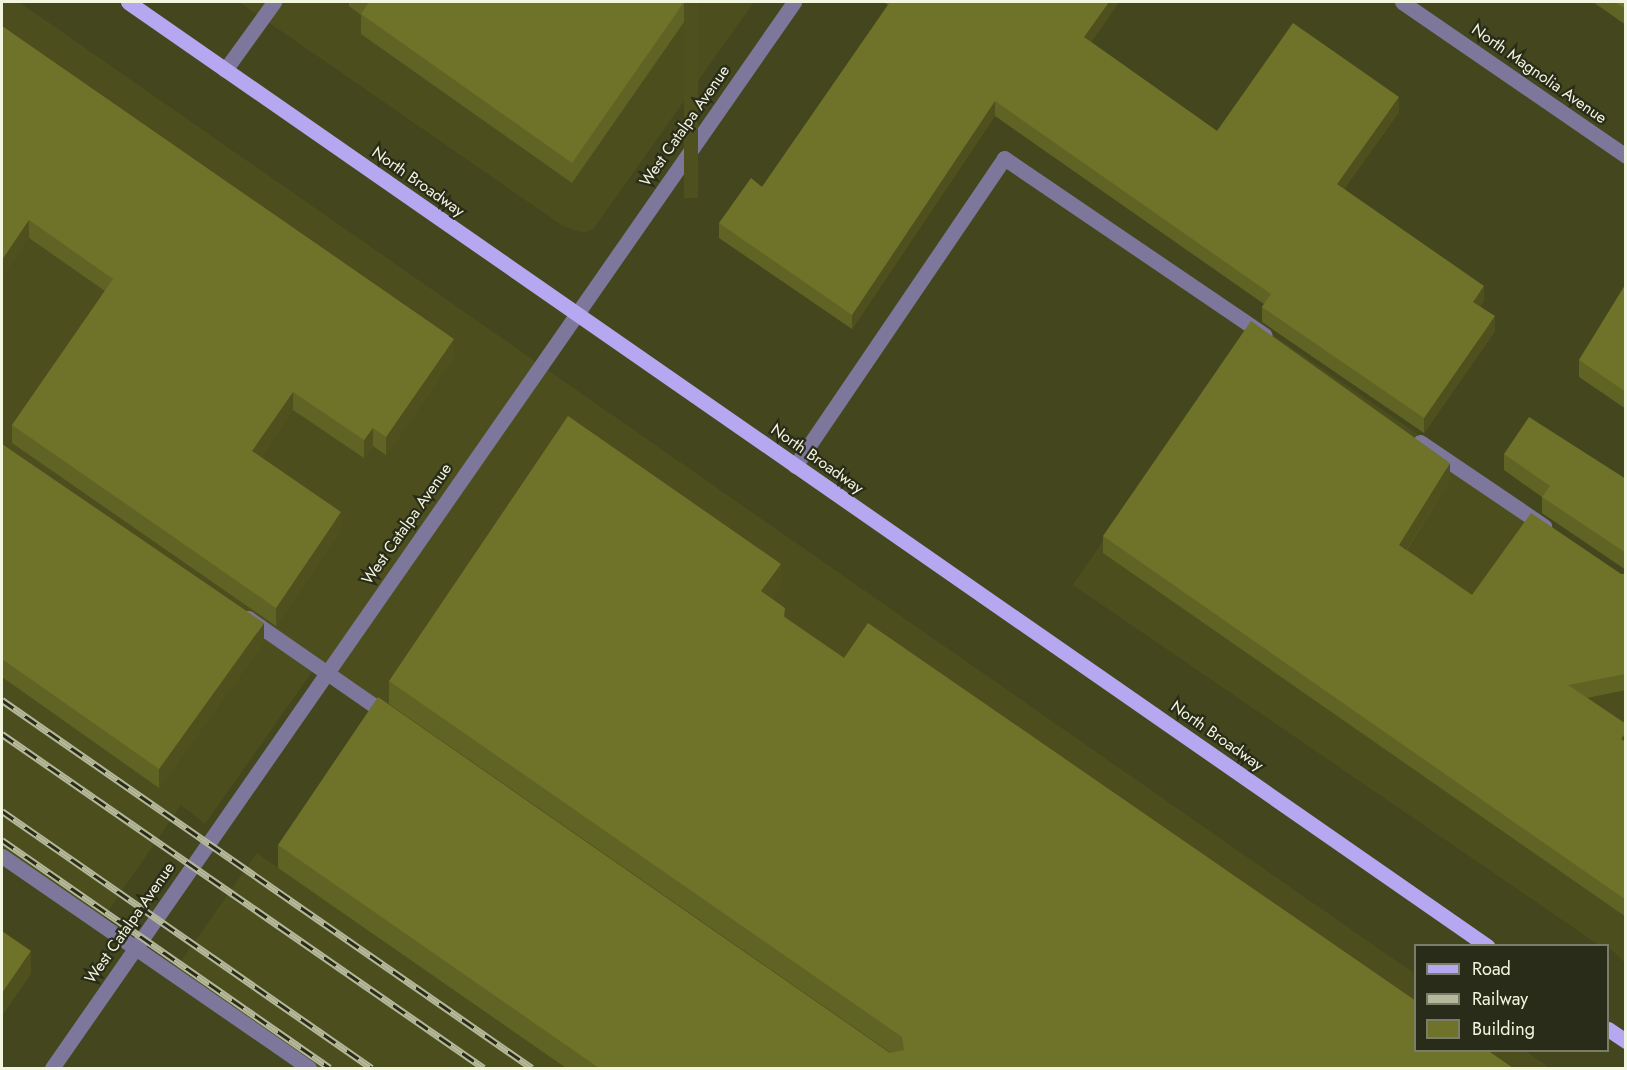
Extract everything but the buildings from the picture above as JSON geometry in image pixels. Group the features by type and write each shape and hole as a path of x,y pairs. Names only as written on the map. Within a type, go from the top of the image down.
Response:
{"main road":[{"name":"North Broadway","path":"128,2 1486,944"},
{"path":"1609,1030 1626,1041"}],"street":[{"path":"225,69 274,2"},
{"name":"West Catalpa Avenue","path":"52,1068 793,2"},
{"name":"North Magnolia Avenue","path":"1402,2 1626,156"},
{"path":"795,466 1004,158 1274,342"},
{"path":"1401,429 1557,535"},
{"path":"238,612 405,727"},
{"path":"2,856 309,1068"}],"shaded area":[{"path":"2,2 19,2 1414,973 1414,1052 1526,1052 1550,1068 896,1068 316,666 205,824 181,805 99,924 2,856"},
{"path":"239,2 754,2 594,228 584,233 563,226"},
{"path":"1253,321 1625,577 1625,963 1609,947 1609,944 1598,944 1073,585"},
{"path":"257,853 566,1068 309,1068 172,974"}],"railway":[{"path":"2,700 532,1068"},
{"path":"2,734 484,1068"},
{"path":"2,811 372,1068"},
{"path":"2,840 330,1068"}]}
